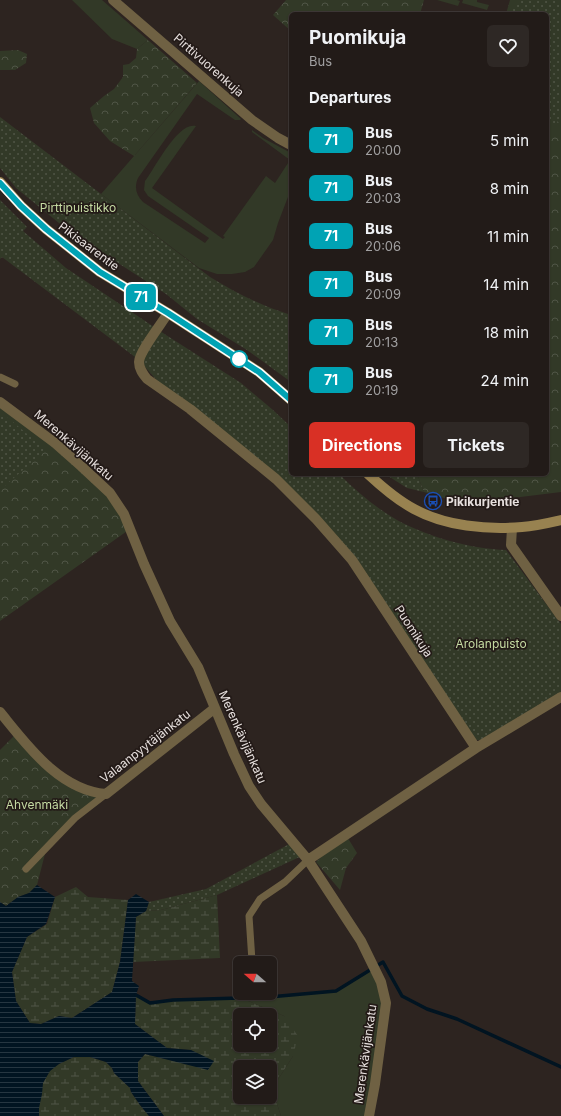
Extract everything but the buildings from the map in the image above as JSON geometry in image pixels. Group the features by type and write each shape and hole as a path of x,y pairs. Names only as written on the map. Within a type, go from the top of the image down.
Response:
{"street":[{"name":"Pirttivuorenkuja","path":"113,0 252,120 289,144"},
{"name":"Pikisaarentie","path":"0,182 21,206 46,229 100,272 168,313 259,372 289,398"},
{"name":"Puomikuja","path":"168,313 140,356 139,366 142,372 147,379 190,409 276,479 316,519 352,560 476,748"},
{"name":"Merenkävijänkatu","path":"0,402 55,443 110,493 124,514 144,564 170,620 198,667 249,786 261,804 308,860 361,941 381,982 386,1003 369,1116"},
{"path":"370,476 381,486 415,509 460,524 491,528 512,528 561,520"},
{"path":"512,528 511,545 561,616"},
{"path":"308,860 476,748 561,696"},
{"name":"Valaanpyytäjänkatu","path":"0,712 24,741 50,767 66,780 92,792 106,794 215,708"}],"lane":[{"path":"0,377 15,384"},
{"path":"26,869 75,818 106,794"},
{"path":"252,956 249,916 260,899 285,882 308,860"}],"green space":[{"path":"72,0 102,0 148,40 137,49 112,39"},
{"path":"286,0 424,0 421,12 289,12 289,29 273,15"},
{"path":"437,0 457,0 460,1 458,6"},
{"path":"463,0 477,0 477,2 489,5 487,10 462,3"},
{"path":"510,0 561,0 561,492 464,504 424,492 418,476 549,476 549,12 507,12"},
{"path":"517,0 561,0 561,119 553,125 549,122 549,12 510,12"},
{"path":"148,40 197,83 134,156 110,141 94,123 90,108 114,89 123,77 123,65 129,64 136,58 137,49"},
{"path":"18,50 27,54 26,63 15,70 0,70 0,51"},
{"path":"199,81 241,119 235,120 197,94 138,178 136,191 143,202 205,243 209,238 148,196 144,190 145,181 168,147 182,131 189,126 196,126 152,188 223,239 225,237 223,236 266,176 275,183 289,162 289,194 273,240 254,267 245,272 217,274 199,268 101,194"},
{"name":"Pirttipuistikko","path":"0,117 210,277 249,299 289,314 289,381 247,350 197,319 166,294 70,232 16,188 0,168"},
{"path":"252,130 263,138 289,152 289,159 252,132"},
{"name":"Arolanpuisto","path":"0,200 27,227 23,231 66,268 241,383 289,425 289,476 341,476 374,505 397,520 422,532 464,545 506,550 561,624 561,692 481,740 476,740 315,514 160,384 139,360 2,257 0,259"},
{"path":"0,402 110,493 130,529 0,621"},
{"path":"0,411 46,450 0,490"},
{"path":"388,476 418,476 424,492 407,488"},
{"name":"Ahvenmäki","path":"17,733 65,780 106,794 47,846 37,885 29,893 18,897 6,906 0,902 0,750"},
{"path":"346,835 357,853 346,868 340,890 316,862 337,841"},
{"path":"293,842 304,855 217,895 161,910 146,911 149,902 206,889"},
{"path":"76,887 88,897 128,900 120,962 112,992 72,1018 59,1016 41,1024 30,1023 16,1001 12,972 27,937 47,924 55,897"},
{"path":"217,895 220,958 133,962 136,917 146,911 161,910"},
{"path":"374,967 384,994 368,1116 281,1116 277,1104 277,1081 293,1056 284,1016 277,1013 277,1008 265,1008 246,1000 277,1000 277,996 336,991"},
{"path":"136,995 150,1003 173,1000 233,998 233,1000 246,1000 265,1008 233,1008 233,1052 277,1052 277,1013 284,1016 298,1036 293,1056 277,1081 277,1060 233,1060 233,1104 277,1104 281,1116 164,1116 138,1081 138,1062 145,1054 208,1069 191,1050 167,1048 135,1024"},
{"path":"74,1057 90,1057 106,1062 112,1068 114,1073 130,1088 131,1092 149,1116 39,1116 40,1092 46,1076 54,1067"}],"water":[{"path":"37,885 55,897 46,924 27,937 12,972 16,1001 30,1023 41,1024 59,1016 72,1018 112,992 120,962 128,900 136,894 149,902 146,911 136,917 132,981 139,986 136,995 135,1024 167,1048 191,1050 214,1061 208,1070 145,1054 138,1062 138,1081 164,1116 149,1116 131,1092 130,1088 114,1073 112,1068 106,1062 90,1057 74,1057 59,1064 50,1071 43,1083 39,1116 0,1116 0,902 6,906 18,897 29,893"}],"waterway":[{"path":"136,995 150,1003 173,1000 269,997 336,991 383,962 402,996 427,1009 457,1019 561,1067"}],"bus line":[{"name":"71","path":"0,183 21,206 46,229 100,272 168,313 259,372 289,398"}],"place":[{"name":"Pikikurjentie","path":"433,501"}]}
